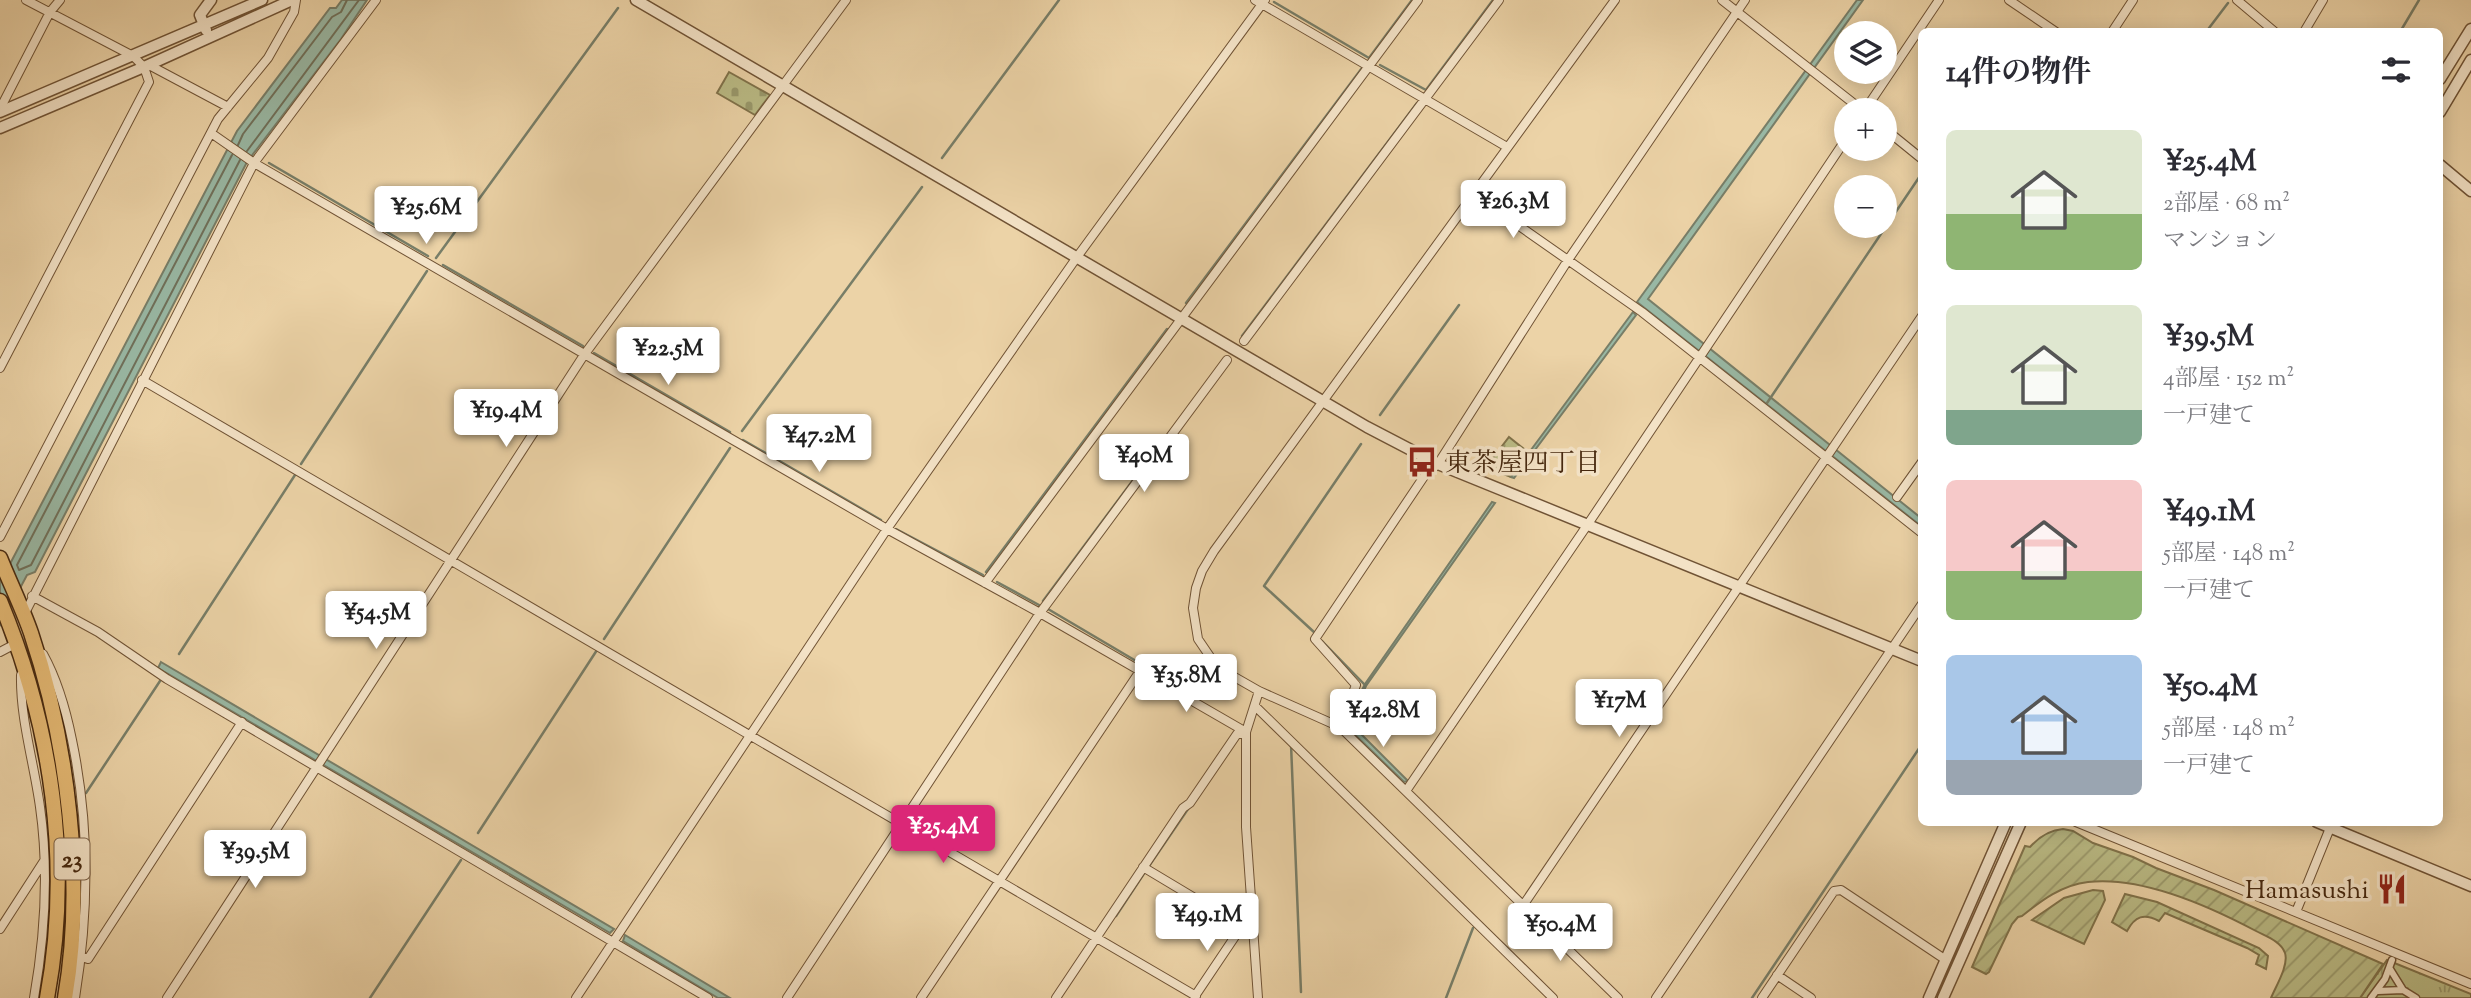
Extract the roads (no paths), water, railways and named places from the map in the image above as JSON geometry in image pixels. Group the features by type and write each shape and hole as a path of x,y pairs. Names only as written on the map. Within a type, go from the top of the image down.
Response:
{"highway":[{"name":"23","path":"0,558 31,633 48,722 57,867 55,928 47,998"},
{"name":"23","path":"0,601 48,722 65,778 72,877 70,956 65,998"}],"street":[{"path":"26,0 228,107"},
{"path":"0,111 50,12 60,0"},
{"path":"206,30 201,15 211,0"},
{"path":"0,128 147,66 262,0"},
{"path":"0,111 133,56 294,0 294,12 268,58 228,107 211,133 0,537"},
{"path":"24,615 252,161 376,0"},
{"path":"636,0 1322,401 1438,464 1918,659"},
{"path":"167,998 584,355 846,0"},
{"path":"985,583 1418,0"},
{"path":"1244,341 1499,0"},
{"path":"1615,0 1214,551 1202,571 1193,608 1198,639 1217,667 1259,691 1340,727 1617,998"},
{"path":"1722,0 1848,98"},
{"path":"1340,727 1356,685 1315,639 1425,475 1438,464 1568,260 1745,0"},
{"path":"1920,28 1939,0"},
{"path":"2009,0 2050,28"},
{"path":"2115,28 2133,0"},
{"path":"2237,0 2270,28"},
{"path":"2306,28 2323,0"},
{"path":"576,998 887,529 1260,1 1507,147"},
{"path":"2443,74 2471,29"},
{"path":"1872,98 1918,31"},
{"path":"2443,107 2471,60"},
{"path":"0,368 149,82 147,66"},
{"path":"211,133 252,161 584,355 1246,732"},
{"path":"1897,139 1918,156"},
{"path":"1406,792 1834,157"},
{"path":"2443,168 2471,191"},
{"path":"1475,195 1700,355 1918,530"},
{"path":"1522,907 1918,322"},
{"path":"787,998 1040,613 1227,360"},
{"path":"142,380 1195,997 1242,926"},
{"path":"1897,497 1918,468"},
{"path":"32,596 98,632 167,679 321,763 708,998"},
{"path":"1656,998 1918,610"},
{"path":"31,633 54,673 68,721 84,808 87,869 82,957 75,998"},
{"path":"0,652 14,636"},
{"path":"22,658 21,695 40,810 45,860 44,917 34,998"},
{"path":"921,998 1140,671"},
{"path":"1258,998 1246,827 1246,732 1259,691"},
{"path":"1255,706 1553,998"},
{"path":"82,957 88,959 242,722"},
{"path":"1056,998 1143,867 1237,734 1246,732"},
{"path":"1929,998 2004,826"},
{"path":"1943,998 2019,826"},
{"path":"2086,826 2471,984"},
{"path":"2326,826 2471,886"},
{"path":"2296,912 2330,828"},
{"path":"0,929 45,860"},
{"path":"1143,867 1253,933"},
{"path":"1762,998 1835,891 1841,890 1946,960"},
{"path":"2371,998 2378,991 2392,960"},
{"path":"2390,969 2403,990 2416,998"},
{"path":"1777,975 1811,998"},
{"path":"2378,991 2403,990"}],"water":[{"path":"342,0 367,0 341,39 247,162 35,572 27,575 0,626 0,583 237,131 330,8 336,8"},
{"path":"1857,0 1863,0 1848,21 1842,21"},
{"path":"1834,32 1834,40 1648,299 1918,516 1918,524 1637,302"},
{"path":"1633,312 1636,315 1514,478 1511,477"},
{"path":"1492,502 1495,503 1366,686 1350,723 1408,781 1404,782 1348,728 1346,722 1365,684"},
{"path":"161,662 614,929 610,933 158,668"},
{"path":"625,935 730,998 718,998 623,941"}],"waterway":[{"path":"942,158 1059,0"},
{"path":"1274,2 1369,58 1412,0"},
{"path":"1380,65 1426,90 1493,0"},
{"path":"2402,28 2419,0"},
{"path":"2209,28 2228,3"},
{"path":"436,258 618,8"},
{"path":"1186,303 1362,68"},
{"path":"1242,336 1417,103"},
{"path":"269,163 428,256"},
{"path":"1767,403 1918,179"},
{"path":"742,431 922,187"},
{"path":"443,265 583,346"},
{"path":"301,464 427,271"},
{"path":"1380,415 1459,305"},
{"path":"986,572 1167,329"},
{"path":"594,353 730,432"},
{"path":"743,440 881,520"},
{"path":"1315,633 1264,586 1361,444"},
{"path":"604,639 730,448"},
{"path":"1043,601 1151,456"},
{"path":"179,654 295,475"},
{"path":"896,529 983,575"},
{"path":"997,582 1039,605"},
{"path":"1048,609 1192,694"},
{"path":"1322,641 1365,685"},
{"path":"478,833 597,650"},
{"path":"86,793 160,681"},
{"path":"1291,744 1301,992"},
{"path":"1752,998 1918,750"},
{"path":"1149,866 1188,809"},
{"path":"370,998 461,860"},
{"path":"1116,916 1145,872"},
{"path":"1446,998 1473,928"}],"place":[{"name":"東茶屋四丁目","path":"1422,462"},
{"name":"Hamasushi","path":"2392,889"}]}
